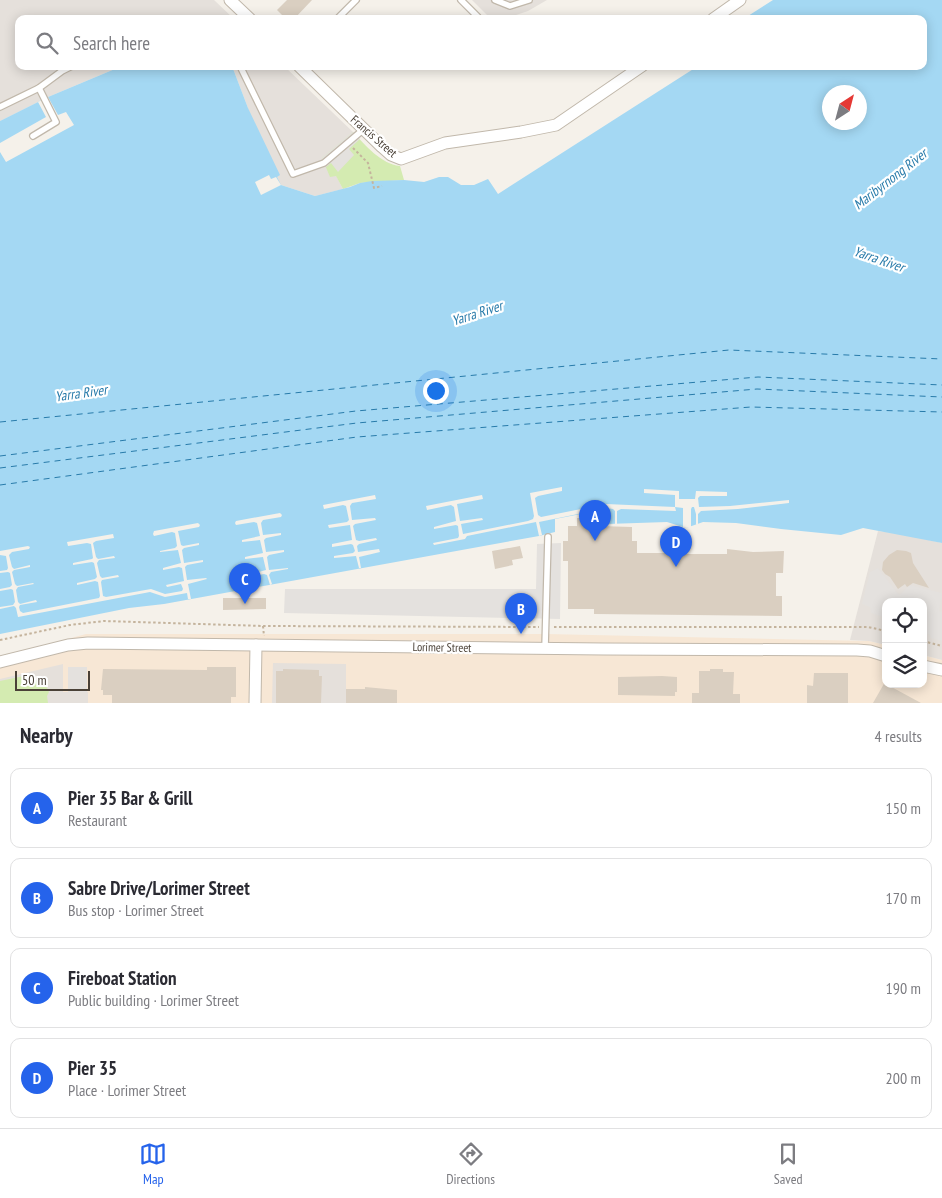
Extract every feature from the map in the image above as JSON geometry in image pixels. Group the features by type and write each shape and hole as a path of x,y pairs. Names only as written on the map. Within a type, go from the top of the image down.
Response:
{"street":[{"path":"230,0 246,15"},
{"path":"719,15 740,0"},
{"name":"Francis Street","path":"303,70 392,155 401,159 445,143 556,125 636,70"},
{"name":"Lorimer Street","path":"0,662 82,643 857,650 882,655"},
{"path":"255,703 256,645"},
{"path":"927,667 942,670"}],"lane":[{"path":"341,15 356,0"},
{"path":"461,0 476,15"},
{"path":"495,0 510,6 529,0"},
{"path":"0,106 38,88 64,70"},
{"path":"242,70 293,174 324,163 364,129"},
{"path":"33,136 56,122 38,88"},
{"path":"545,648 548,537"}],"path":[{"path":"351,146 368,163 374,188 382,186"},
{"path":"0,640 70,625 104,621 263,626 811,626 868,627 882,630"},
{"path":"927,642 942,646"}],"shaded area":[{"path":"0,0 214,0 230,15 15,15 15,70 112,70 48,97 0,121"},
{"path":"472,0 547,0 528,11 516,15 487,15"},
{"path":"234,70 288,70 353,132 322,158 336,175 343,189 315,196 281,185 261,195 248,108"},
{"path":"353,132 360,139 349,149 354,155 338,172 331,163 326,167 322,158"},
{"path":"878,531 942,543 942,660 927,656 927,598 882,598 882,644 850,640"},
{"path":"561,543 560,619 284,613 285,589 536,589 537,544"},
{"path":"878,568 899,595 910,585 942,593 939,611 942,612 942,641 931,638 927,633 927,598 882,598 882,617 871,613 870,607 862,604 870,572"},
{"path":"86,634 546,634 869,641 882,644 882,688 927,688 927,656 942,660 942,703 0,703 0,657"},
{"path":"273,663 346,664 346,703 272,703"},
{"path":"63,664 63,692 88,692 88,703 0,703 0,679"},
{"path":"68,667 87,667 87,692 68,692"}],"green space":[{"path":"353,132 380,158 400,166 404,180 360,183 343,189 336,176 330,177 322,158"},
{"path":"24,676 45,685 49,692 47,696 48,703 0,703 0,681"}],"water":[{"path":"773,0 942,0 942,543 863,528 841,535 736,523 703,522 686,528 667,522 607,524 607,509 555,519 555,532 539,536 164,604 129,608 0,634 0,121 48,97 112,70 234,70 248,108 280,175 277,177 281,185 315,196 372,181 404,180 424,182 439,177 448,177 461,185 474,185 488,179 498,194 692,70 927,70 927,15 750,15"}],"pier":[{"path":"48,97 58,115 66,112 74,125 6,162 0,152 0,143 46,117 38,102"},
{"path":"269,175 271,179 276,177 281,185 261,195 255,182"},
{"path":"562,487 562,491 535,498 538,515 541,517 606,504 675,507 676,511 621,509 617,511 617,524 615,524 615,511 607,508 539,522 542,535 539,536 536,522 467,536 465,539 434,545 433,543 458,538 458,526 434,529 434,527 456,521 454,507 451,505 427,510 426,506 482,495 483,499 457,504 460,521 482,518 483,520 461,524 463,534 533,519 530,493"},
{"path":"644,489 679,491 679,499 695,499 696,491 727,492 727,496 700,496 698,498 699,507 789,500 789,503 701,511 698,514 698,524 696,525 696,514 694,507 692,507 691,527 686,528 683,527 683,508 675,507 675,495 644,493"},
{"path":"375,495 376,499 352,503 350,506 352,520 375,518 376,520 353,526 356,540 376,538 377,540 359,544 357,546 358,552 379,549 380,552 359,557 361,568 359,568 356,556 334,558 334,556 355,551 351,544 332,547 332,544 352,540 350,525 329,528 328,525 349,520 346,506 324,509 323,505"},
{"path":"280,513 281,517 263,520 261,523 263,535 281,533 281,535 264,540 266,552 284,550 284,552 267,557 269,570 288,568 271,572 269,575 272,584 270,585 267,575 249,577 248,575 266,570 263,557 245,559 245,557 263,553 260,540 242,542 242,540 260,536 257,523 236,525 235,523 236,521"},
{"path":"198,523 199,527 178,531 181,545 199,543 199,545 182,550 184,563 203,560 203,562 185,567 187,580 207,579 188,584 191,599 188,599 187,593 165,597 150,592 18,617 14,606 0,609 0,607 13,605 15,602 13,590 0,591 0,589 12,585 10,573 0,573 0,571 7,570 8,568 6,556 0,555 0,551 30,547 29,549 12,552 9,555 14,569 30,565 30,567 12,572 17,586 34,584 18,587 16,590 20,604 36,600 37,602 20,605 20,611 23,613 99,598 98,582 77,585 77,583 97,577 94,563 73,565 73,563 93,558 91,544 68,546 67,542 113,534 114,538 93,543 98,559 114,556 115,558 99,560 97,563 100,576 102,578 118,575 119,577 102,580 103,596 151,589 165,594 182,591 181,584 167,587 166,585 184,581 182,568 163,570 163,568 181,563 178,550 160,552 177,546 175,533 154,536 153,534 154,531"}],"building":[{"path":"287,0 312,0 298,15 282,15 277,10"},
{"path":"577,518 599,518 599,526 632,527 632,541 637,541 637,553 665,553 664,550 678,550 677,554 727,554 727,549 753,552 784,551 783,573 776,573 776,596 782,596 782,616 594,614 594,609 568,609 568,561 563,561 563,541 568,541 568,526 577,526"},
{"path":"520,546 523,558 512,560 513,565 495,569 492,551"},
{"path":"897,550 911,553 913,563 929,588 913,583 907,587 905,584 898,589 890,577 885,574 882,570 883,562"},
{"path":"223,598 266,598 266,609 223,610"},
{"path":"207,667 236,667 236,697 231,697 231,703 112,703 112,695 103,695 103,690 101,690 103,669 207,670"},
{"path":"283,669 319,670 319,676 322,676 321,703 276,703 276,671 283,671"},
{"path":"710,669 723,669 723,672 734,672 733,694 740,694 740,703 692,703 692,693 699,693 699,671 710,671"},
{"path":"814,673 848,673 848,703 807,703 807,685 813,686"},
{"path":"618,677 677,677 677,692 675,692 675,696 618,695"},
{"path":"365,687 397,690 397,703 346,703 346,689 365,689"},
{"path":"882,687 893,688 921,703 873,703"}],"ferry route":[{"path":"0,422 729,350 942,359"},
{"path":"0,456 356,411 758,377 942,385"},
{"path":"0,468 357,423 757,389 942,397"},
{"path":"0,485 357,437 751,407 942,412"}],"place":[{"name":"Pier 35 Bar & Grill","path":"595,541"},
{"name":"Pier 35","path":"676,567"},
{"name":"Fireboat Station","path":"245,604"},
{"name":"Sabre Drive/Lorimer Street","path":"521,634"}],"water label":[{"name":"Maribyrnong River","path":"890,179"},
{"name":"Yarra River","path":"879,259"},
{"name":"Yarra River","path":"477,313"},
{"name":"Yarra River","path":"81,393"}]}
